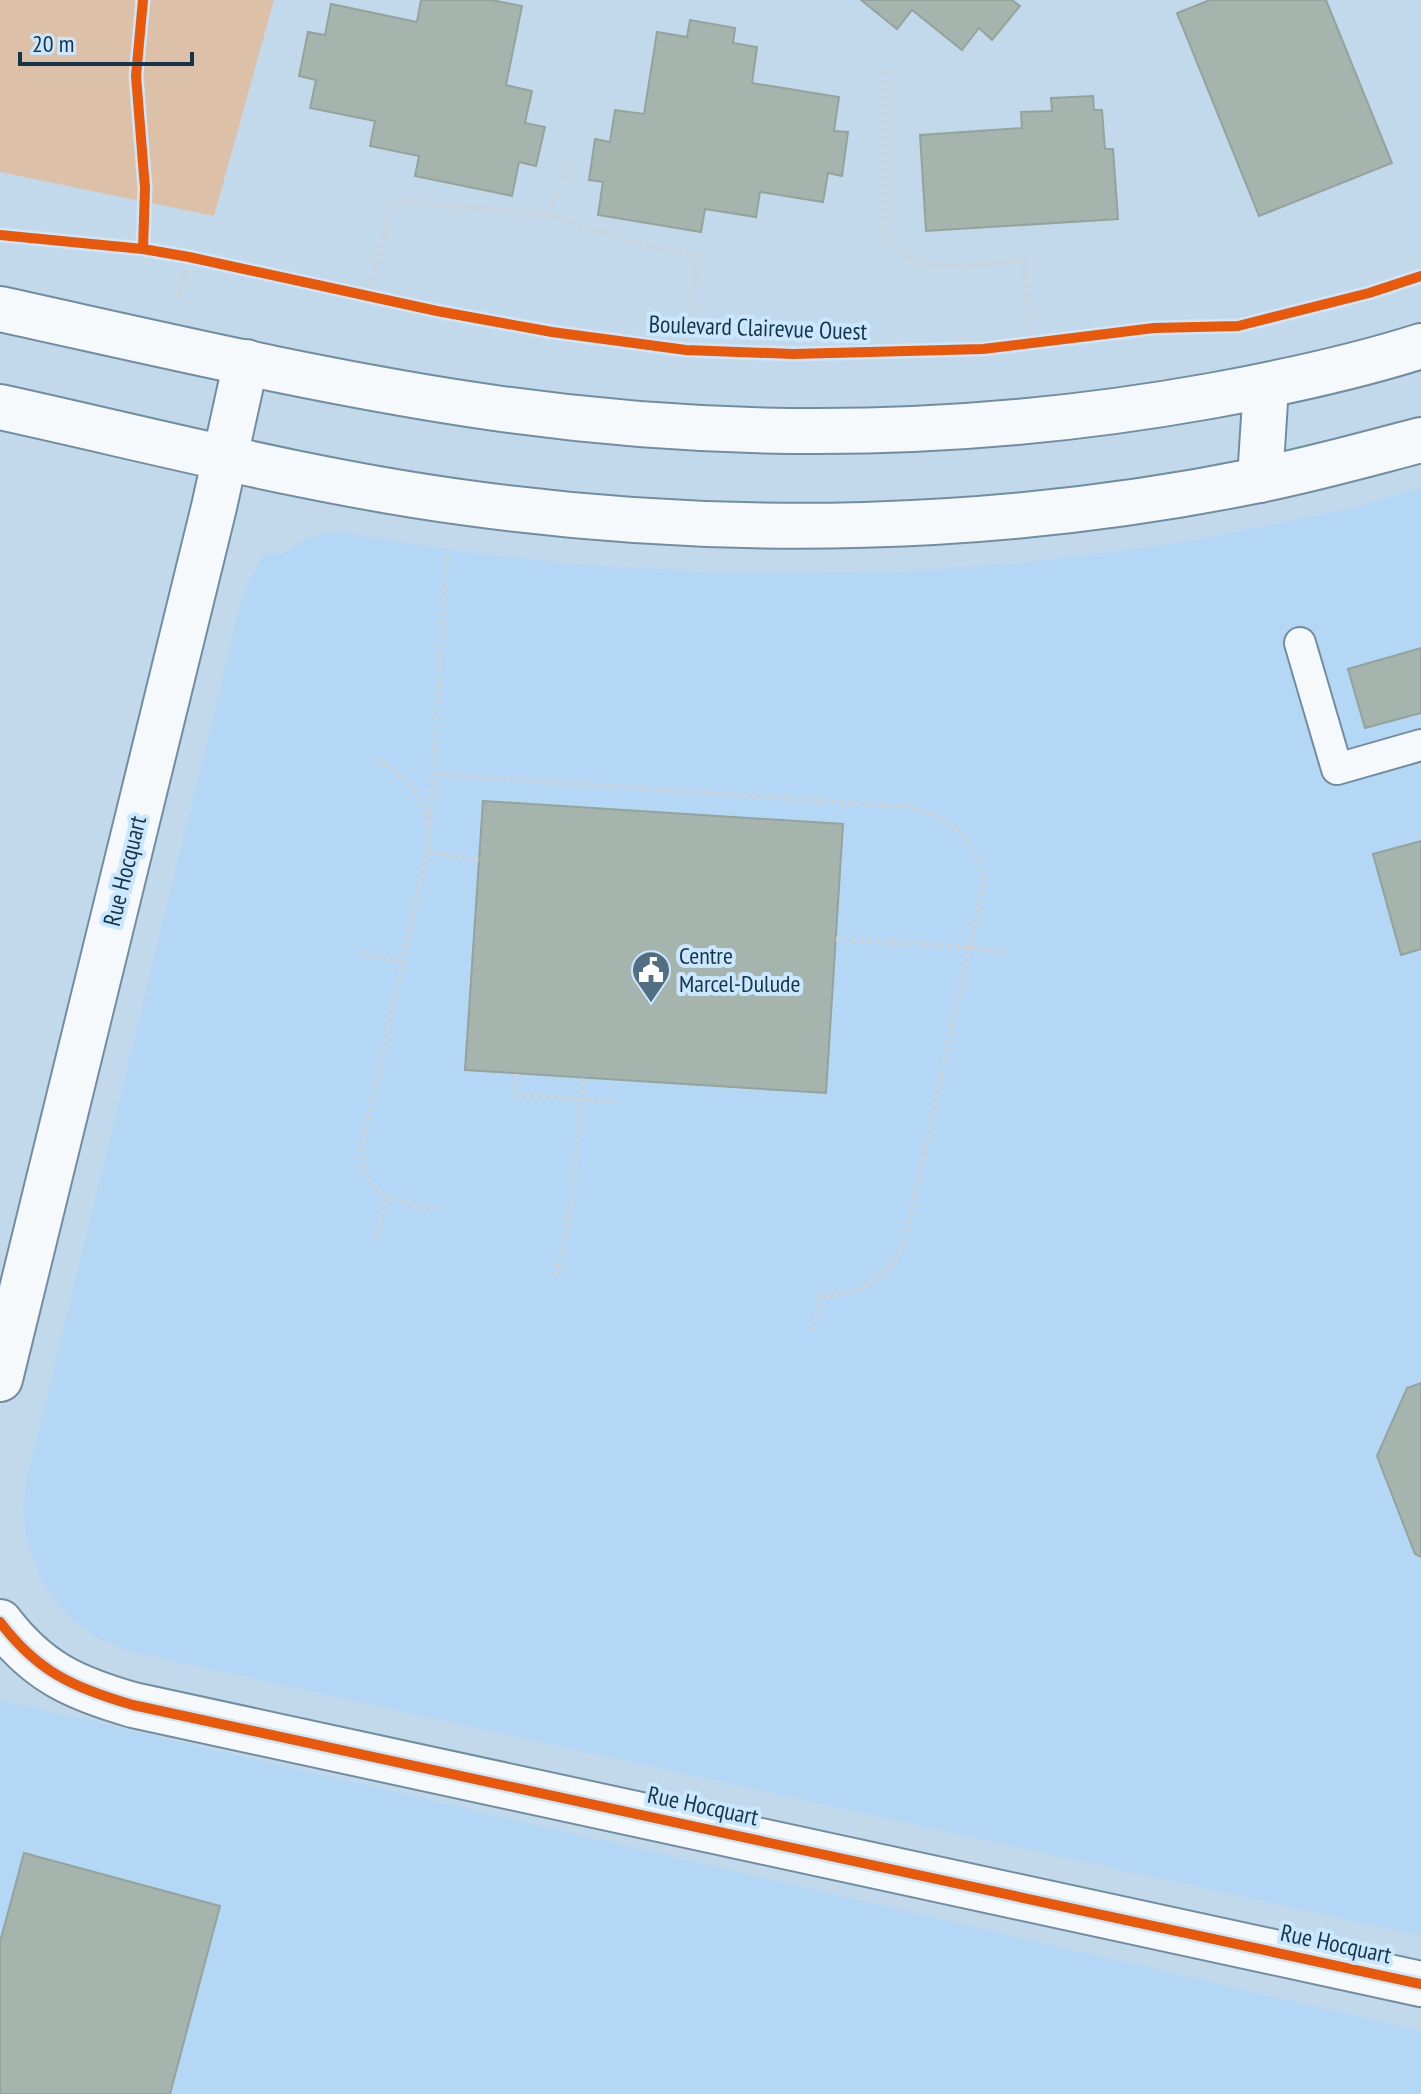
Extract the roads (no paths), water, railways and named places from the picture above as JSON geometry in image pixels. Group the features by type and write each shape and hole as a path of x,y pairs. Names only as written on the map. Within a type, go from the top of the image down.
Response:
{"street":[{"path":"0,309 246,362 485,406 640,423 796,431 885,431 1071,418 1266,386 1421,346"},
{"name":"Rue Hocquart","path":"0,1379 246,362"},
{"path":"1260,480 1266,386"},
{"path":"0,407 322,479 467,503 716,526 868,525 1104,506 1260,480 1421,440"},
{"name":"Rue Hocquart","path":"0,1622 23,1650 51,1673 96,1694 133,1705 1421,1984"}],"lane":[{"path":"1300,643 1337,769 1421,745"}],"place":[{"name":"Centre Marcel-Dulude","path":"651,1004"}]}
